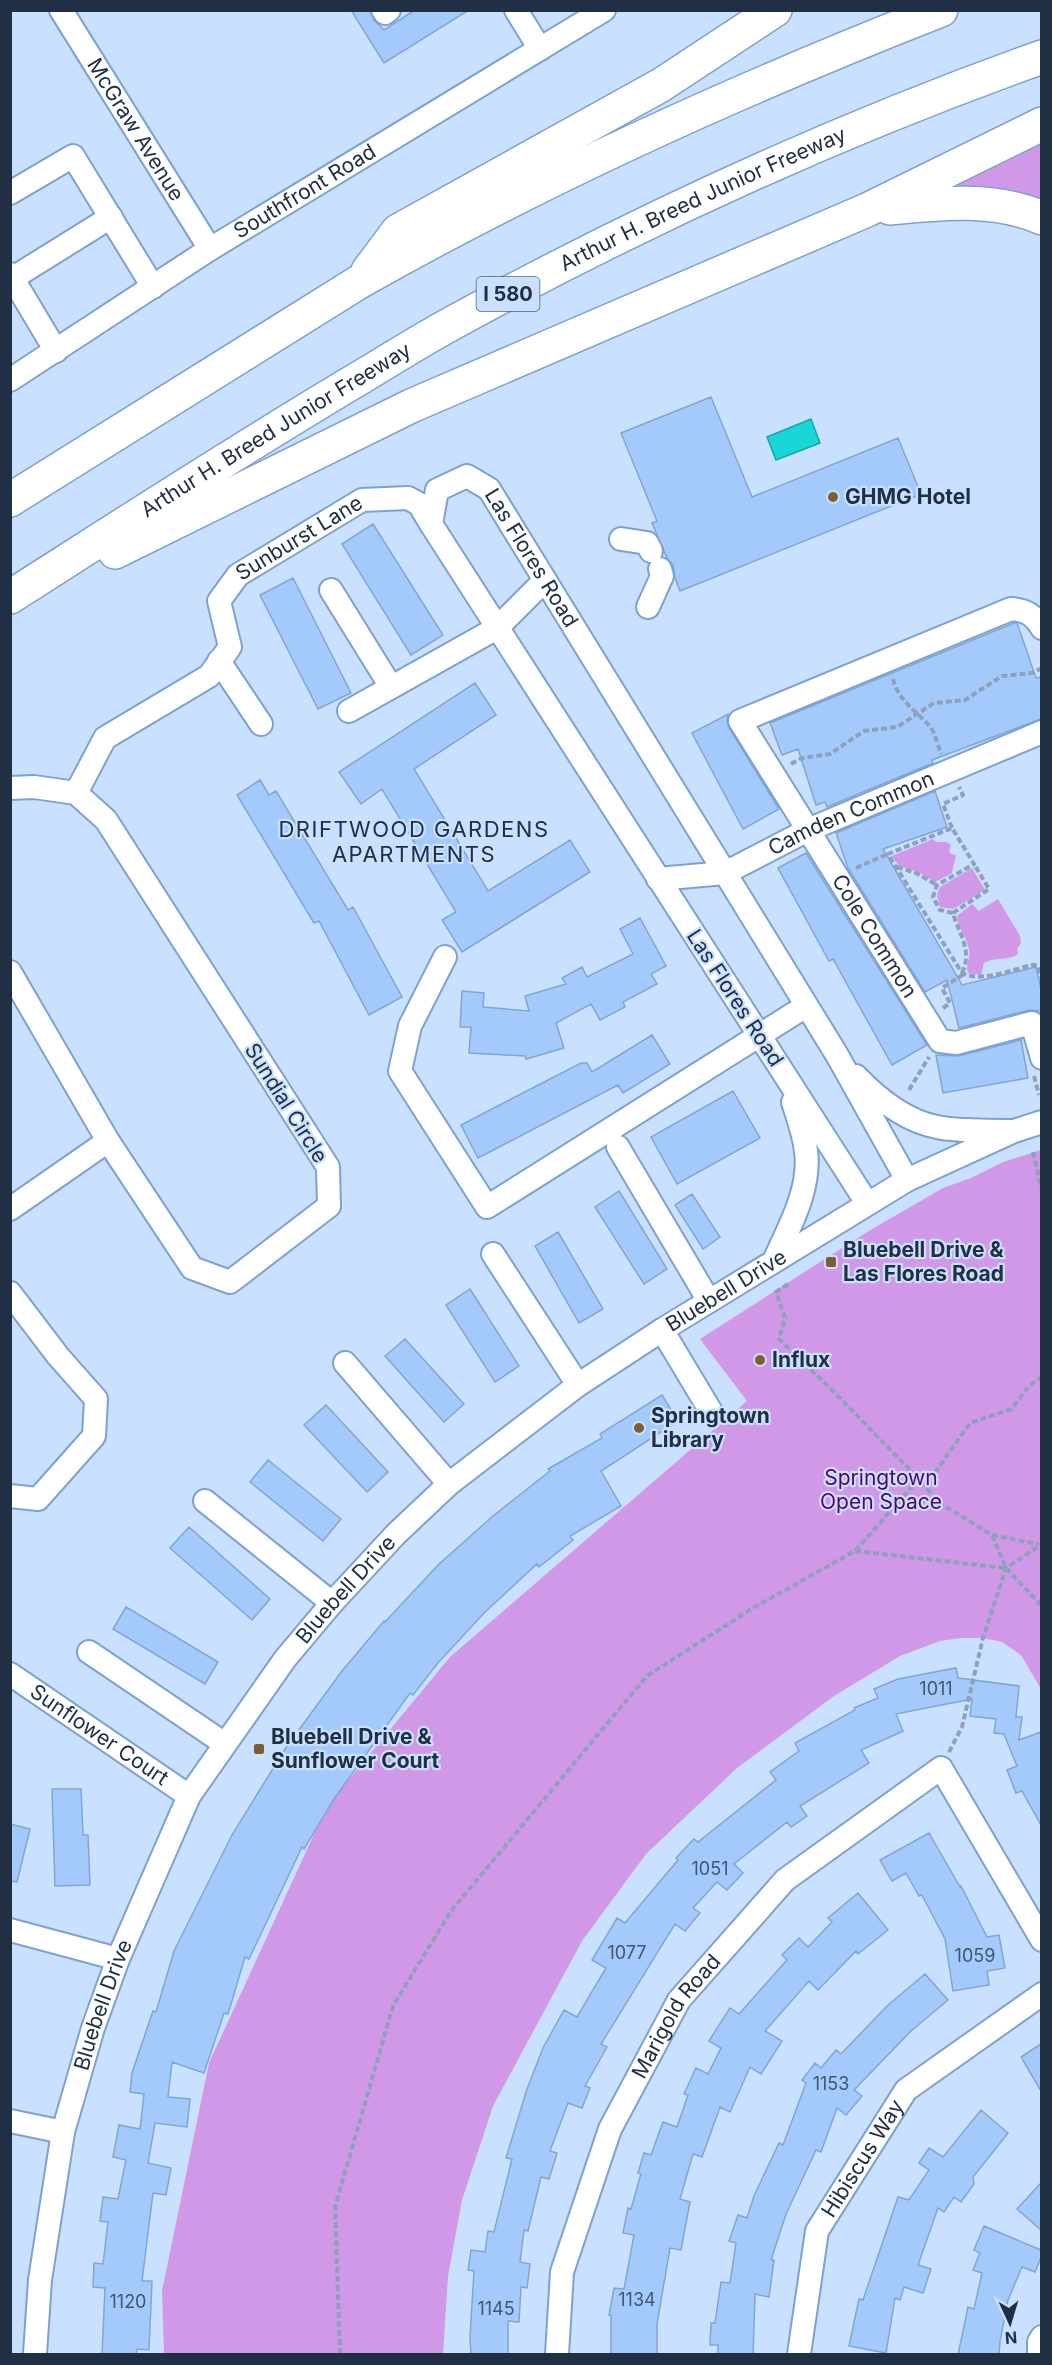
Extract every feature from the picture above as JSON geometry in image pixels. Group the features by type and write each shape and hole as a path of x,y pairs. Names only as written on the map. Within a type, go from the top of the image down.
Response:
{"highway":[{"path":"359,282 398,231 661,85 775,10"},
{"path":"10,501 359,282 418,248 584,165 754,85 941,10"},
{"name":"Arthur H. Breed Junior Freeway","path":"10,597 274,429 447,326 595,248 791,156 970,83 1041,57"},
{"path":"10,605 411,406 867,210 1041,124"},
{"path":"867,210 935,203 984,204 1032,213 1041,218"}],"street":[{"name":"McGraw Avenue","path":"61,10 210,249"},
{"path":"383,10 385,13 389,10"},
{"path":"516,10 540,49"},
{"name":"Southfront Road","path":"10,381 210,249 604,10"},
{"path":"10,192 73,156 153,287"},
{"path":"56,351 12,276 111,217"},
{"name":"Las Flores Road","path":"867,1203 430,524 436,490 467,476 489,489 837,1055 907,1180"},
{"name":"Sunburst Lane","path":"76,793 105,738 209,676 230,647 219,601 238,575 362,500 408,498 419,504 430,524"},
{"path":"621,539 647,543 662,576 648,607"},
{"path":"350,711 497,628 545,580"},
{"path":"331,590 391,687"},
{"path":"885,661 1011,609 1023,610 1035,617 1041,628"},
{"path":"219,661 261,724"},
{"name":"Cole Common","path":"885,661 740,721 940,1041"},
{"name":"Camden Common","path":"658,879 725,873 808,830 1041,732"},
{"path":"10,788 34,787 76,793"},
{"name":"Sundial Circle","path":"10,972 108,1141 192,1268 230,1282 329,1206 328,1167 106,820 76,793"},
{"path":"445,957 410,1026 400,1071 487,1207 807,1006"},
{"path":"940,1041 956,1042 1037,1022 1041,1058"},
{"name":"Las Flores Road","path":"837,1055 865,1085 888,1105 909,1118 937,1127 1014,1131"},
{"name":"Las Flores Road","path":"774,1261 797,1206 806,1173 806,1151 787,1080"},
{"name":"Bluebell Drive","path":"35,2355 40,2280 63,2132 93,2028 118,1959 189,1796 285,1659 332,1603 396,1534 449,1484 578,1385 662,1330 907,1180 1014,1131 1041,1122"},
{"path":"10,1209 108,1141"},
{"path":"618,1148 709,1301"},
{"path":"493,1254 578,1385"},
{"path":"10,1293 58,1356 96,1399 94,1436 38,1499 10,1496"},
{"path":"662,1330 710,1410"},
{"path":"345,1363 449,1484"},
{"path":"205,1501 332,1603"},
{"path":"89,1652 225,1744"},
{"name":"Sunflower Court","path":"10,1674 189,1796"},
{"path":"941,1768 1041,1940"},
{"name":"Marigold Road","path":"557,2355 562,2272 610,2129 679,2000 785,1880 941,1768"},
{"path":"10,1930 118,1959"},
{"name":"Hibiscus Way","path":"799,2355 817,2231 906,2090 1041,1994"},
{"path":"10,2121 63,2132"},
{"path":"1039,2355 1041,2337"}],"path":[{"path":"885,661 894,687 908,706 932,729 943,758 952,770 963,795 943,804 951,828 974,864 989,889 953,913 940,910 933,897 937,885 974,864"},
{"path":"786,767 802,758 830,754 864,731 897,727 934,703 965,700 1002,676 1032,673 1041,668"},
{"path":"848,871 951,828"},
{"path":"888,854 963,973 980,977 1033,964 1037,965 1041,979"},
{"path":"897,867 916,873 937,885"},
{"path":"909,1090 948,1026 937,1012 950,1003 942,988 963,973 968,952 953,913"},
{"path":"1035,1082 1039,1095"},
{"path":"1033,1152 1041,1191"},
{"path":"788,1284 776,1292 785,1318 778,1339 834,1392 919,1479 938,1502 992,1535 1040,1544"},
{"path":"340,2355 335,2207 393,2006 451,1911 647,1676 753,1608 855,1551 919,1479 934,1474 970,1423 1011,1409 1030,1385 1041,1377"},
{"path":"902,1498 938,1502"},
{"path":"992,1535 1006,1568 1041,1606"},
{"path":"941,1768 962,1727 984,1638 1006,1568 1040,1544"},
{"path":"855,1551 1006,1568"}],"green space":[{"path":"1041,138 1041,206 896,202"},
{"path":"933,839 936,842 946,842 951,845 949,852 956,855 952,873 935,882 918,872 899,866 892,856"},
{"path":"972,868 985,890 953,909 940,907 937,896 940,887"},
{"path":"998,899 1020,936 1018,954 1010,958 984,963 981,975 968,973 969,949 957,916 972,904 979,911"},
{"name":"Springtown Open Space","path":"1041,1150 1041,1689 1021,1655 1002,1642 983,1638 961,1638 940,1641 900,1656 834,1696 737,1768 646,1854 582,1941 493,2106 462,2200 448,2276 443,2354 164,2354 162,2291 209,2063 327,1806 450,1657 747,1401 700,1339 867,1232 943,1188 971,1178 1003,1162"}],"shaded area":[{"path":"811,419 820,443 776,460 767,437"}],"building":[{"path":"351,10 370,10 374,20 384,30 415,10 469,10 384,63"},
{"name":"GHMG Hotel","path":"711,397 752,497 898,438 921,494 680,591 673,565 667,558 652,523 657,521 621,433"},
{"path":"373,524 443,635 411,655 342,544"},
{"path":"293,578 351,693 318,709 260,595"},
{"path":"1017,623 1036,678 1041,677 1041,719 932,760 933,763 827,807 825,802 816,805 798,749 782,755 770,723"},
{"path":"475,683 496,715 414,769 488,891 570,840 590,872 462,952 442,920 456,912 382,789 361,804 339,772"},
{"path":"728,714 729,728 779,809 743,829 692,733"},
{"path":"260,780 269,795 276,791 348,910 353,907 402,997 369,1015 319,921 314,923 237,795"},
{"path":"935,791 947,827 883,849 962,985 1036,967 1041,989 1041,1011 1029,1010 959,1028 947,980 925,992 848,868 836,833"},
{"path":"806,853 927,1045 892,1065 833,959 829,961 778,868"},
{"path":"640,918 666,966 651,974 657,984 623,1002 625,1007 600,1020 591,1004 556,1023 564,1048 526,1059 525,1056 469,1053 471,1027 460,1027 462,991 484,993 483,1007 529,1011 525,996 566,984 562,978 582,967 587,977 633,954 620,929"},
{"path":"652,1035 670,1064 623,1093 618,1085 478,1158 461,1125 581,1063 587,1063 592,1072"},
{"path":"1021,1040 1028,1078 943,1093 936,1055 959,1056"},
{"path":"733,1091 760,1138 677,1184 651,1137"},
{"path":"619,1191 667,1269 644,1284 595,1207"},
{"path":"692,1194 720,1237 703,1249 675,1205"},
{"path":"558,1232 603,1309 579,1323 535,1246"},
{"path":"470,1289 519,1366 495,1382 446,1305"},
{"path":"405,1339 464,1404 444,1422 385,1356"},
{"path":"662,1395 678,1421 601,1471 621,1506 570,1536 573,1540 539,1567 537,1564 485,1612 437,1664 413,1695 410,1693 334,1799 304,1849 302,1847 249,1959 245,1957 228,2014 224,2013 204,2073 172,2062 168,2097 190,2099 187,2127 155,2123 148,2163 171,2168 166,2195 153,2193 142,2281 152,2281 149,2350 137,2349 136,2355 102,2355 105,2288 93,2287 94,2263 103,2264 108,2222 100,2221 103,2197 118,2199 126,2160 113,2157 119,2125 140,2129 144,2094 130,2092 132,2073 153,2011 156,2012 174,1951 232,1835 285,1749 342,1671 384,1621 438,1565 493,1516 550,1471 548,1469 602,1438 600,1434"},
{"path":"326,1405 388,1472 367,1492 304,1425"},
{"path":"268,1460 341,1519 323,1541 250,1482"},
{"path":"189,1527 270,1599 252,1620 170,1548"},
{"path":"126,1607 218,1662 205,1684 113,1629"},
{"path":"956,1668 958,1678 1019,1686 1016,1717 1022,1717 1019,1740 1041,1732 1041,1825 1022,1791 1016,1793 1007,1770 1017,1766 1004,1734 994,1733 996,1719 970,1716 972,1699 896,1714 903,1731 861,1750 869,1763 800,1806 807,1816 791,1827 787,1822 734,1864 743,1873 727,1890 717,1882 693,1908 700,1913 685,1931 675,1924 601,2044 607,2047 585,2086 590,2088 582,2108 568,2103 550,2151 557,2153 549,2179 541,2177 528,2231 524,2230 520,2262 530,2264 527,2288 521,2287 519,2322 508,2321 508,2355 471,2355 474,2271 468,2270 471,2250 485,2252 488,2231 494,2232 512,2159 506,2158 527,2089 543,2048 564,2010 577,2017 606,1968 592,1960 617,1918 625,1923 678,1860 676,1858 694,1839 698,1842 776,1780 770,1772 799,1751 795,1743 855,1710 854,1708 878,1698 874,1689 898,1679"},
{"path":"52,1789 81,1789 83,1835 88,1835 90,1885 55,1886"},
{"path":"10,1824 30,1829 17,1882 10,1881"},
{"path":"929,1833 961,1886 987,1937 999,1935 1005,1968 987,1971 989,1985 953,1991 945,1939 922,1895 919,1896 906,1873 892,1881 880,1860"},
{"path":"858,1893 888,1930 858,1954 856,1951 818,1990 809,1981 765,2031 782,2041 761,2074 750,2067 730,2112 720,2107 702,2157 693,2154 680,2199 690,2202 681,2250 670,2248 657,2324 657,2355 611,2355 611,2315 609,2315 614,2288 624,2289 634,2235 623,2233 628,2208 631,2209 641,2174 638,2173 644,2153 651,2155 663,2122 677,2127 688,2095 684,2094 696,2068 708,2074 721,2048 709,2041 730,2008 739,2014 787,1960 782,1955 799,1938 808,1947 832,1922 828,1918"},
{"path":"925,1974 948,2000 910,2032 854,2090 862,2096 846,2115 837,2108 821,2152 816,2150 786,2214 771,2260 774,2260 769,2297 755,2294 753,2355 718,2355 718,2345 710,2345 711,2323 715,2323 721,2282 730,2283 736,2243 729,2241 738,2215 747,2218 754,2196 779,2143 783,2145 806,2083 802,2080 815,2063 821,2068 836,2050 841,2054 887,2006"},
{"path":"1041,2044 1041,2091 1021,2057"},
{"path":"981,2110 1008,2133 973,2177 974,2184 961,2202 954,2197 944,2212 938,2208 918,2265 931,2269 923,2293 904,2287 900,2300 895,2298 886,2353 849,2346 859,2299 863,2300 898,2197 909,2200 929,2170 919,2163 929,2148 943,2157"},
{"path":"1041,2183 1041,2230 1017,2209"},
{"path":"984,2226 1041,2250 1041,2257 1035,2272 1022,2267 1008,2300 999,2355 958,2355 968,2307 974,2309 982,2273 973,2270 980,2253 974,2250"}],"place":[{"name":"GHMG Hotel","path":"833,497"},
{"name":"Bluebell Drive & Las Flores Road","path":"831,1262"},
{"name":"Influx","path":"760,1360"},
{"name":"Springtown Library","path":"639,1428"},
{"name":"Bluebell Drive & Sunflower Court","path":"259,1749"}],"district":[{"name":"DRIFTWOOD GARDENS APARTMENTS","path":"414,842"}]}
